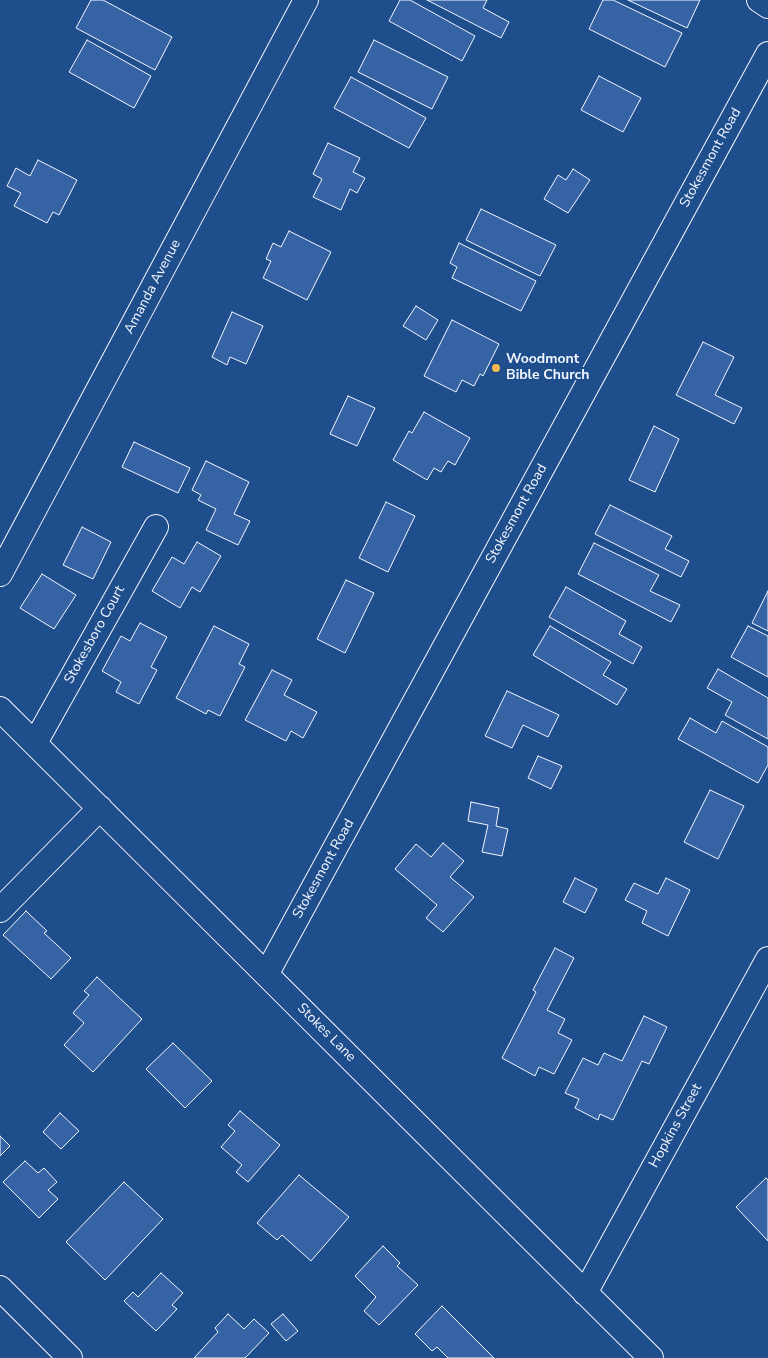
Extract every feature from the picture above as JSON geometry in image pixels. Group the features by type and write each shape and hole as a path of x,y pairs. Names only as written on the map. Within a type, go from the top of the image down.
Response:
{"street":[{"name":"Amanda Avenue","path":"0,574 306,0"},
{"path":"759,0 768,6"},
{"name":"Stokesmont Road","path":"267,973 768,54"},
{"name":"Stokesboro Court","path":"34,743 156,526"},
{"name":"Stokes Lane","path":"0,709 267,973 584,1293 651,1358"},
{"path":"0,910 100,808"},
{"name":"Hopkins Street","path":"584,1293 768,959"},
{"path":"0,1288 70,1358"}],"building":[{"path":"91,0 103,0 172,37 155,70 76,28"},
{"path":"400,0 410,0 475,36 462,61 389,21"},
{"path":"427,0 487,0 483,8 509,22 501,38"},
{"path":"603,0 613,0 682,33 665,67 589,29"},
{"path":"628,0 700,0 687,28"},
{"path":"87,40 151,76 134,108 69,72"},
{"path":"374,40 448,77 432,109 358,72"},
{"path":"599,76 641,98 623,132 581,110"},
{"path":"351,77 426,118 409,148 334,108"},
{"path":"328,143 360,158 353,172 365,178 357,193 350,189 341,210 313,197 322,179 313,174"},
{"path":"38,160 77,180 59,215 53,212 47,223 14,206 21,193 7,186 16,168 30,176"},
{"path":"573,169 590,180 568,213 544,199 558,175 566,180"},
{"path":"481,209 556,245 540,276 466,240"},
{"path":"289,231 331,252 307,300 263,278 271,261 266,259 273,243 281,247"},
{"path":"459,243 536,281 521,311 452,278 457,267 450,263"},
{"path":"416,306 438,320 426,340 403,326"},
{"path":"232,312 263,326 246,364 230,357 227,365 212,357"},
{"path":"452,320 499,344 483,376 480,374 474,386 462,380 456,392 424,376"},
{"path":"703,342 734,357 715,395 742,408 734,424 676,395"},
{"path":"348,396 375,408 357,446 330,434"},
{"path":"424,412 470,438 455,465 448,461 441,472 434,468 427,480 393,460 409,431 412,433"},
{"path":"654,426 679,439 655,492 629,480"},
{"path":"134,442 190,468 178,493 122,467"},
{"path":"206,461 249,482 234,514 250,521 238,545 206,530 216,509 198,500 201,495 192,490"},
{"path":"386,502 415,516 388,572 359,558"},
{"path":"610,505 672,536 665,549 689,561 681,577 595,534"},
{"path":"82,527 111,542 93,579 63,565"},
{"path":"197,542 221,556 200,592 192,587 180,608 152,591 172,557 184,564"},
{"path":"594,543 659,575 650,591 680,605 671,622 578,574"},
{"path":"42,574 76,595 54,629 20,608"},
{"path":"346,580 374,593 345,653 317,639"},
{"path":"566,587 626,621 619,634 642,647 633,664 549,617"},
{"path":"768,591 768,631 752,623"},
{"path":"140,623 167,637 151,667 157,670 139,704 116,692 121,682 102,671 121,636 130,641"},
{"path":"214,626 249,644 239,664 245,667 220,716 208,710 206,714 176,698"},
{"path":"550,626 611,662 603,675 627,689 617,705 533,655"},
{"path":"748,626 768,636 768,677 731,657"},
{"path":"718,669 768,698 768,739 725,715 732,702 707,688"},
{"path":"272,670 292,680 284,695 317,712 303,738 291,731 286,741 245,720"},
{"path":"507,691 559,715 548,737 523,725 512,748 485,736"},
{"path":"690,718 716,733 722,721 768,747 768,765 758,783 678,739"},
{"path":"538,756 562,766 551,789 528,778"},
{"path":"710,790 744,806 718,859 684,842"},
{"path":"471,802 499,808 496,826 508,829 502,856 482,852 488,825 468,821"},
{"path":"443,843 464,861 450,877 474,897 443,932 426,918 437,905 395,869 416,844 431,857"},
{"path":"575,878 597,889 585,913 563,902"},
{"path":"666,878 690,890 668,936 642,923 647,911 625,900 634,883 658,894"},
{"path":"26,911 47,931 44,933 71,958 51,979 3,935"},
{"path":"555,948 574,958 547,1010 565,1019 558,1033 572,1040 554,1074 539,1067 535,1076 502,1058 536,992 533,990"},
{"path":"97,977 142,1019 93,1072 64,1045 84,1023 73,1013 89,995 84,991"},
{"path":"644,1016 667,1027 649,1064 642,1061 613,1120 600,1114 598,1120 575,1108 579,1099 565,1093 583,1058 598,1065 604,1053 622,1061"},
{"path":"173,1043 212,1081 185,1108 146,1069"},
{"path":"240,1111 280,1145 248,1182 236,1172 242,1165 221,1147 235,1131 228,1125"},
{"path":"60,1113 79,1131 61,1149 43,1132"},
{"path":"0,1136 10,1146 0,1156"},
{"path":"25,1161 38,1173 44,1168 57,1182 48,1190 58,1199 39,1218 3,1182"},
{"path":"299,1175 349,1217 311,1261 282,1235 277,1240 257,1223"},
{"path":"766,1178 768,1180 768,1241 736,1207"},
{"path":"124,1182 163,1219 105,1280 66,1242"},
{"path":"383,1246 400,1263 397,1266 418,1285 379,1325 364,1311 376,1297 355,1276"},
{"path":"161,1273 183,1293 172,1305 177,1309 156,1331 124,1301 133,1292 138,1297"},
{"path":"442,1306 494,1358 448,1358 437,1347 432,1351 415,1334"},
{"path":"228,1314 244,1329 254,1319 269,1333 245,1358 194,1358 218,1332 215,1328"},
{"path":"283,1314 298,1331 286,1341 271,1324"}],"place":[{"name":"Woodmont Bible Church","path":"496,368"}]}
